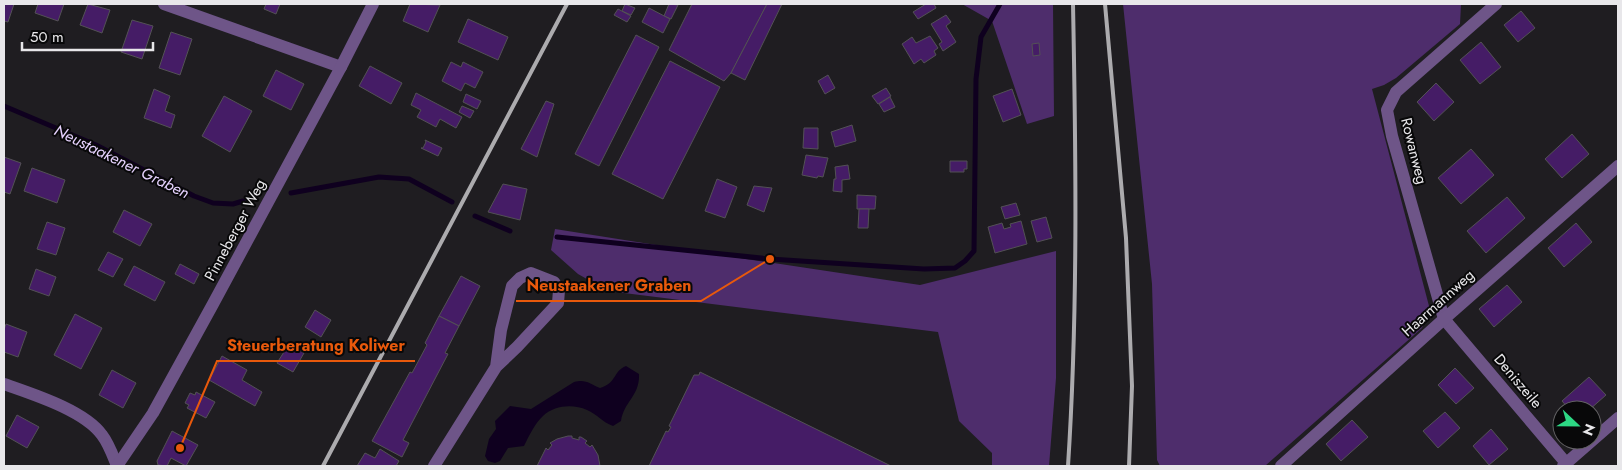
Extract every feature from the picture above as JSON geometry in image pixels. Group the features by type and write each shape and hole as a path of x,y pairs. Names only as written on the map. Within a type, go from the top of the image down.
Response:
{"street":[{"path":"164,4 341,67"},
{"name":"Pinneberger Weg","path":"117,466 153,413 341,67 373,4"},
{"name":"Rowanweg","path":"1444,319 1392,136 1387,110 1396,92 1481,8 1496,4"},
{"name":"Haarmannweg","path":"1281,466 1618,166"},
{"path":"434,466 496,367 518,347 558,302 559,290 554,282 531,273 520,278 512,286 496,367"},
{"name":"Deniszeile","path":"1444,319 1564,465"},
{"path":"4,384 42,398 92,424 103,436 117,466"},
{"path":"1564,465 1618,418"}],"shaded area":[{"path":"962,4 1053,4 1054,116 1027,124 992,21"},
{"path":"1123,4 1461,4 1460,24 1396,78 1372,89 1429,306 1422,328 1265,466 1160,466 1157,460 1152,284"},
{"path":"555,229 920,285 1056,251 1056,378 1049,466 992,466 992,453 959,421 938,332 608,291 578,274 551,250"},
{"path":"626,366 639,374 639,382 635,393 625,408 621,421 613,426 582,408 570,406 559,408 548,412 540,419 524,446 508,448 500,461 495,463 488,461 485,456 489,439 496,429 495,421 510,406 531,409 578,381 600,388 609,383"}],"building":[{"path":"4,4 14,4 8,22 4,21"},
{"path":"38,4 64,4 58,21 35,13"},
{"path":"88,4 110,10 102,33 80,25"},
{"path":"266,4 280,4 276,14 264,9"},
{"path":"410,4 440,5 428,32 403,21"},
{"path":"625,4 635,8 631,15 622,11"},
{"path":"669,4 678,5 671,19 664,16"},
{"path":"692,4 767,4 731,73 724,81 669,50"},
{"path":"767,4 782,4 745,80 731,73"},
{"path":"926,4 934,4 936,8 918,19 913,12"},
{"path":"649,8 670,19 663,33 642,22"},
{"path":"618,9 631,16 627,22 614,15"},
{"path":"1521,11 1535,28 1518,42 1504,25"},
{"path":"946,15 951,22 946,26 956,42 943,51 939,44 942,42 931,24"},
{"path":"468,19 508,37 498,60 458,42"},
{"path":"132,20 153,26 142,59 121,52"},
{"path":"171,32 192,39 180,75 159,68"},
{"path":"636,35 659,47 599,166 575,154"},
{"path":"930,36 938,48 934,51 936,55 924,63 921,59 914,64 902,44 912,37 916,43"},
{"path":"1481,42 1501,67 1480,84 1460,60"},
{"path":"1039,43 1040,55 1033,56 1032,44"},
{"path":"670,61 720,87 663,199 612,174"},
{"path":"451,62 461,67 463,62 483,72 475,88 465,83 461,91 442,81"},
{"path":"370,66 402,83 391,104 359,86"},
{"path":"276,70 304,84 291,110 263,96"},
{"path":"828,75 835,88 825,94 818,81"},
{"path":"1436,83 1454,102 1434,121 1417,102"},
{"path":"886,88 891,96 878,104 872,96"},
{"path":"154,89 170,96 165,111 175,115 171,128 144,118"},
{"path":"1012,89 1021,115 1003,122 993,96"},
{"path":"416,93 462,117 456,128 440,119 436,127 417,117 421,110 411,105"},
{"path":"466,94 481,101 477,109 463,102"},
{"path":"224,96 252,111 230,152 202,136"},
{"path":"890,97 895,107 884,112 879,104"},
{"path":"546,101 554,104 537,157 521,149"},
{"path":"462,106 474,111 470,118 459,112"},
{"path":"852,125 856,141 835,147 831,132"},
{"path":"804,128 818,128 818,149 803,148"},
{"path":"1572,134 1589,154 1562,178 1545,159"},
{"path":"425,140 442,148 438,156 421,148 423,148 426,142"},
{"path":"1471,149 1494,175 1461,204 1438,178"},
{"path":"806,155 828,158 823,177 818,176 817,178 802,175"},
{"path":"4,157 21,163 10,194 4,192"},
{"path":"950,161 967,161 967,169 964,169 964,172 950,172"},
{"path":"848,165 850,179 842,180 842,192 833,191 834,179 836,179 835,167"},
{"path":"32,168 65,180 57,203 24,191"},
{"path":"717,179 737,187 725,218 705,211"},
{"path":"503,184 527,189 520,220 488,212"},
{"path":"754,186 772,188 764,212 747,205"},
{"path":"857,195 876,196 875,209 857,209"},
{"path":"1507,197 1525,218 1486,253 1467,231"},
{"path":"1016,203 1020,215 1005,219 1001,207"},
{"path":"859,209 869,209 868,228 858,228"},
{"path":"124,210 152,224 140,246 113,232"},
{"path":"1046,217 1052,238 1037,242 1031,221"},
{"path":"1021,221 1027,244 995,253 988,227 1002,223 1004,229 1011,227 1010,224"},
{"path":"47,222 65,228 56,255 37,249"},
{"path":"1576,223 1592,242 1564,267 1548,248"},
{"path":"108,252 123,259 113,277 98,270"},
{"path":"180,264 199,274 194,284 175,274"},
{"path":"134,266 165,282 155,301 124,285"},
{"path":"36,269 56,277 49,296 29,289"},
{"path":"461,276 480,286 459,326 439,316"},
{"path":"1507,285 1522,302 1494,327 1479,309"},
{"path":"315,310 331,320 321,337 305,327"},
{"path":"75,314 102,328 81,369 54,355"},
{"path":"439,316 459,326 445,353 448,354 403,440 409,443 402,457 372,441 410,372 412,373 427,345 425,343"},
{"path":"6,324 27,332 18,357 4,352 4,330"},
{"path":"289,344 304,353 293,372 277,363"},
{"path":"222,356 247,370 242,380 262,392 255,406 209,380"},
{"path":"1455,368 1474,388 1456,404 1438,385"},
{"path":"112,370 136,383 123,408 99,395"},
{"path":"700,372 891,466 649,466 666,431 668,432 671,427 669,426 694,375 699,375"},
{"path":"1589,377 1606,395 1600,400 1563,400"},
{"path":"196,392 215,402 206,418 187,408 189,405 185,403 190,393 195,395"},
{"path":"1445,412 1460,428 1438,448 1423,431"},
{"path":"17,415 39,427 27,448 6,436"},
{"path":"1352,420 1368,437 1341,461 1326,444"},
{"path":"1491,429 1508,449 1489,465 1473,446"},
{"path":"172,431 198,445 186,466 171,458 167,466 158,465 157,461"},
{"path":"568,436 579,440 579,437 581,437 587,441 585,443 590,447 592,445 598,455 600,466 537,466 546,448 548,450 552,445 550,443"},
{"path":"380,449 399,461 396,466 357,466 365,453 375,458"}],"waterway":[{"name":"Neustaakener Graben","path":"557,237 770,259 924,269 955,268 974,251 976,79 981,37 1000,4"},
{"name":"Neustaakener Graben","path":"4,106 96,145 194,196 213,203 233,204 243,201"},
{"name":"Neustaakener Graben","path":"291,193 379,177 409,179 452,202"},
{"name":"Neustaakener Graben","path":"475,216 510,231"}],"railway":[{"path":"323,466 567,4"},
{"path":"1068,466 1075,293 1073,4"},
{"path":"1105,4 1126,238 1132,386 1129,466"}],"place":[{"name":"Neustaakener Graben","path":"770,259"},
{"name":"Steuerberatung Koliwer","path":"180,448"}]}
